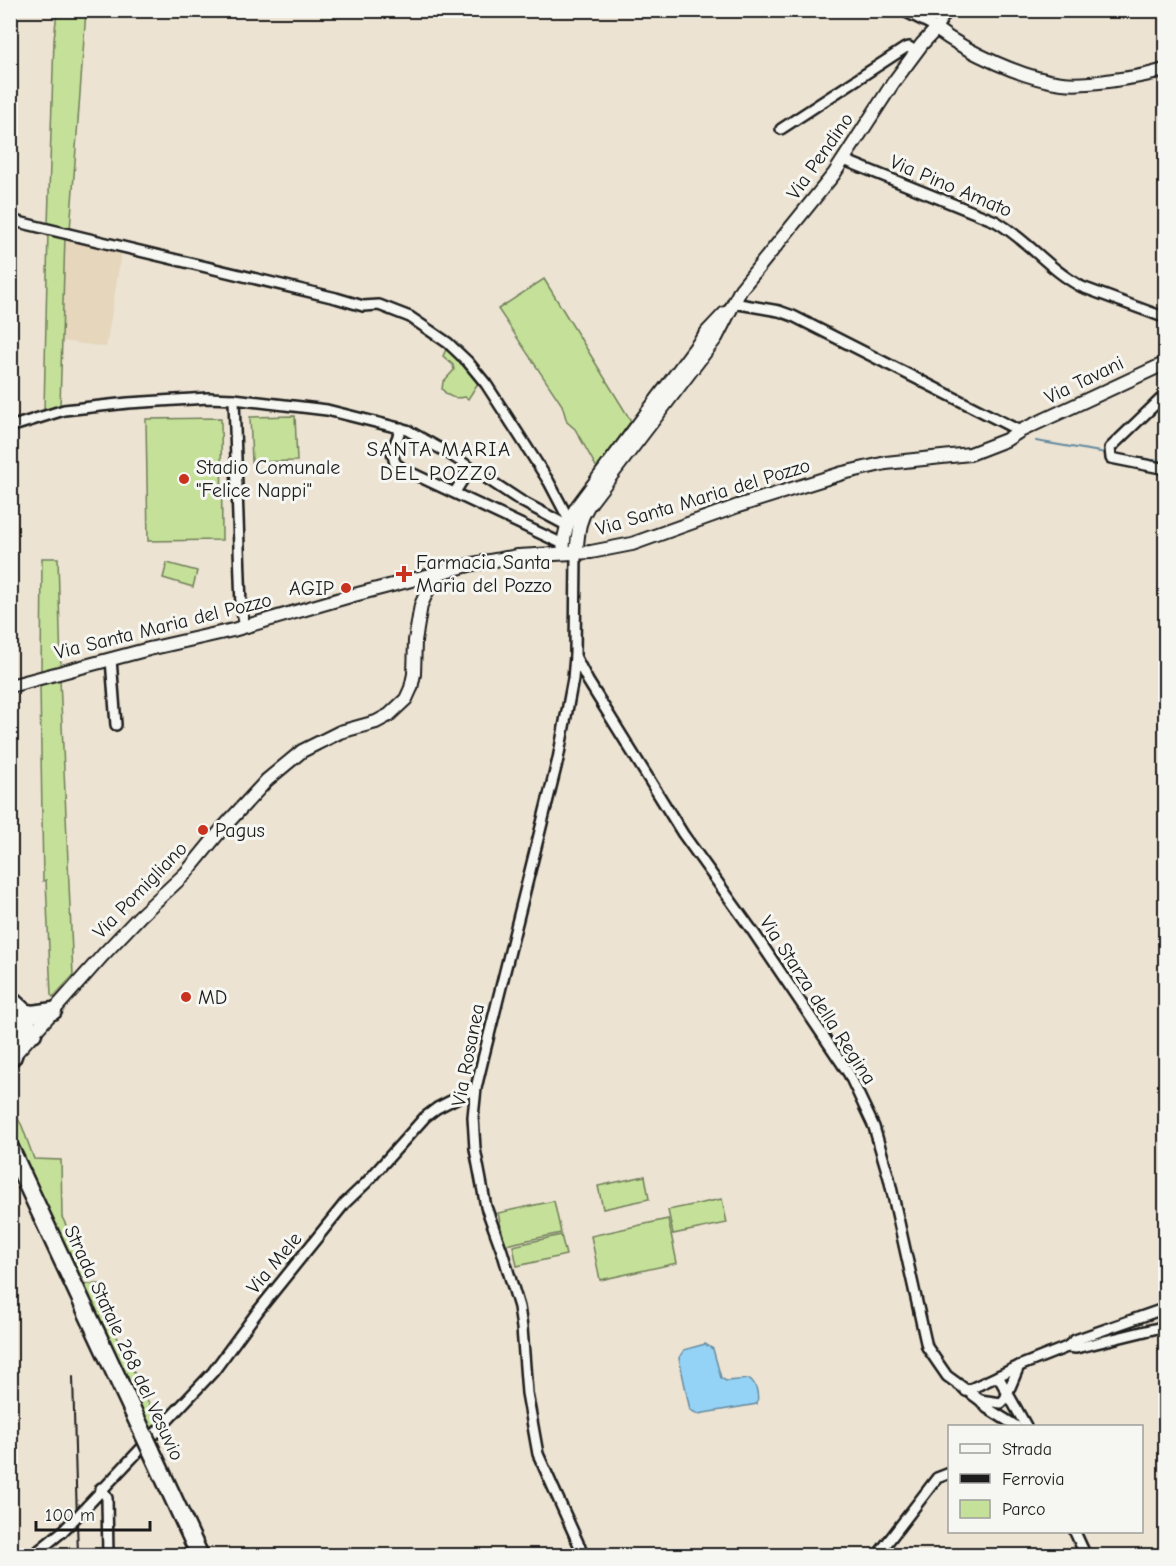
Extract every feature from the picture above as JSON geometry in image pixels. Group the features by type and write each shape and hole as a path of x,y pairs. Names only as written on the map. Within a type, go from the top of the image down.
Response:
{"highway":[{"path":"11,999 24,1012 32,1014 52,1011"},
{"path":"11,999 33,1033"},
{"path":"11,999 18,1029 12,1058"},
{"name":"Strada Statale 268 del Vesuvio","path":"10,1148 200,1556"}],"street":[{"path":"902,10 930,24 951,40 980,55 1045,80 1063,83 1095,83 1147,76 1166,69"},
{"path":"936,29 948,10"},
{"name":"Via Pendino","path":"568,550 580,518 588,506 716,338 741,290 813,201 855,144 879,104 916,52 936,29"},
{"path":"781,129 905,48 909,47 916,52"},
{"name":"Via Pino Amato","path":"843,160 995,221 1016,235 1069,280 1166,318"},
{"path":"10,220 363,306 379,305 410,317 448,343 486,384 549,482 567,522"},
{"path":"734,303 779,311 793,316 1020,431"},
{"name":"Via Pendino","path":"568,550 567,522 620,447 707,332 734,303"},
{"name":"Via Tavani","path":"1020,431 1166,363"},
{"path":"1166,394 1110,448 1111,458 1166,469"},
{"path":"10,427 52,413 76,408 149,402 234,399 327,410 401,428 426,440 521,501 567,522"},
{"path":"234,399 241,607 245,627"},
{"path":"401,428 392,452 395,463 403,469 455,492 568,550"},
{"name":"Via Santa Maria del Pozzo","path":"10,686 245,627 473,564 568,550 591,552 632,544 738,506 843,473 886,463 970,454 1006,440 1020,431"},
{"path":"455,492 470,468"},
{"name":"Via Rosanea","path":"568,550 575,656 558,759 476,1088 474,1117 475,1149 486,1207 519,1307 527,1393 538,1454 584,1556"},
{"name":"Via Pomigliano","path":"12,1058 140,916 186,873 267,780 302,751 340,732 376,722 398,708 406,699 411,688 421,605 435,574"},
{"name":"Via Pomigliano","path":"414,579 421,605"},
{"name":"Via Starza della Regina","path":"575,656 682,834 754,933 849,1074 873,1127 889,1178 927,1347 948,1376 987,1408 1014,1425"},
{"path":"111,659 116,725"},
{"name":"Via Mele","path":"32,1556 63,1531 213,1372 258,1311 345,1203 374,1175 425,1117 437,1108 476,1088"},
{"path":"966,1391 1067,1347 1075,1340 1166,1308"},
{"path":"1067,1347 1076,1347 1166,1326"},
{"path":"980,1400 1001,1403 1019,1366"},
{"path":"998,1376 1025,1425"},
{"path":"877,1556 937,1478 948,1474"},
{"path":"102,1488 107,1498 108,1556"},
{"path":"1075,1533 1086,1556"}],"shaded area":[{"path":"65,235 122,249 106,347 62,341"}],"green space":[{"path":"57,11 86,11 70,230 48,225"},
{"path":"48,231 65,235 60,406 44,411"},
{"path":"544,279 631,421 597,468 575,429 567,422 562,405 498,309"},
{"path":"447,347 480,380 468,399 452,397 442,389 443,382 454,370 453,365 443,356"},
{"path":"295,416 297,461 252,462 250,417"},
{"name":"Stadio Comunale \"Felice Nappi\"","path":"221,418 222,540 148,541 146,419"},
{"path":"42,558 58,558 61,668 41,674"},
{"path":"167,563 197,571 193,587 163,578"},
{"path":"60,679 73,976 53,997 51,995 46,880 43,881 40,685"},
{"path":"10,1104 22,1126 34,1159 61,1160 62,1217 88,1270 88,1279 78,1276 11,1131"},
{"path":"645,1176 649,1199 603,1209 598,1186"},
{"path":"722,1199 727,1223 673,1234 668,1210"},
{"path":"554,1201 561,1233 505,1245 498,1213"},
{"path":"668,1219 677,1263 600,1280 591,1236"},
{"path":"561,1235 566,1255 517,1266 513,1246"},
{"path":"81,1284 102,1284 104,1287 106,1299 102,1305 153,1412 164,1416 164,1420 152,1434"}],"water":[{"path":"705,1344 713,1349 721,1378 726,1381 750,1379 752,1381 757,1391 757,1404 698,1414 690,1410 679,1358 684,1350"}],"waterway":[{"path":"1036,441 1106,453"},
{"path":"1121,455 1166,462"}],"railway":[{"path":"73,1377 78,1556"}],"place":[{"name":"Stadio Comunale \"Felice Nappi\"","path":"184,479"},
{"name":"Farmacia Santa Maria del Pozzo","path":"404,574"},
{"name":"AGIP","path":"346,588"},
{"name":"Pagus","path":"203,830"},
{"name":"MD","path":"186,997"}],"district":[{"name":"SANTA MARIA DEL POZZO","path":"439,461"}]}
